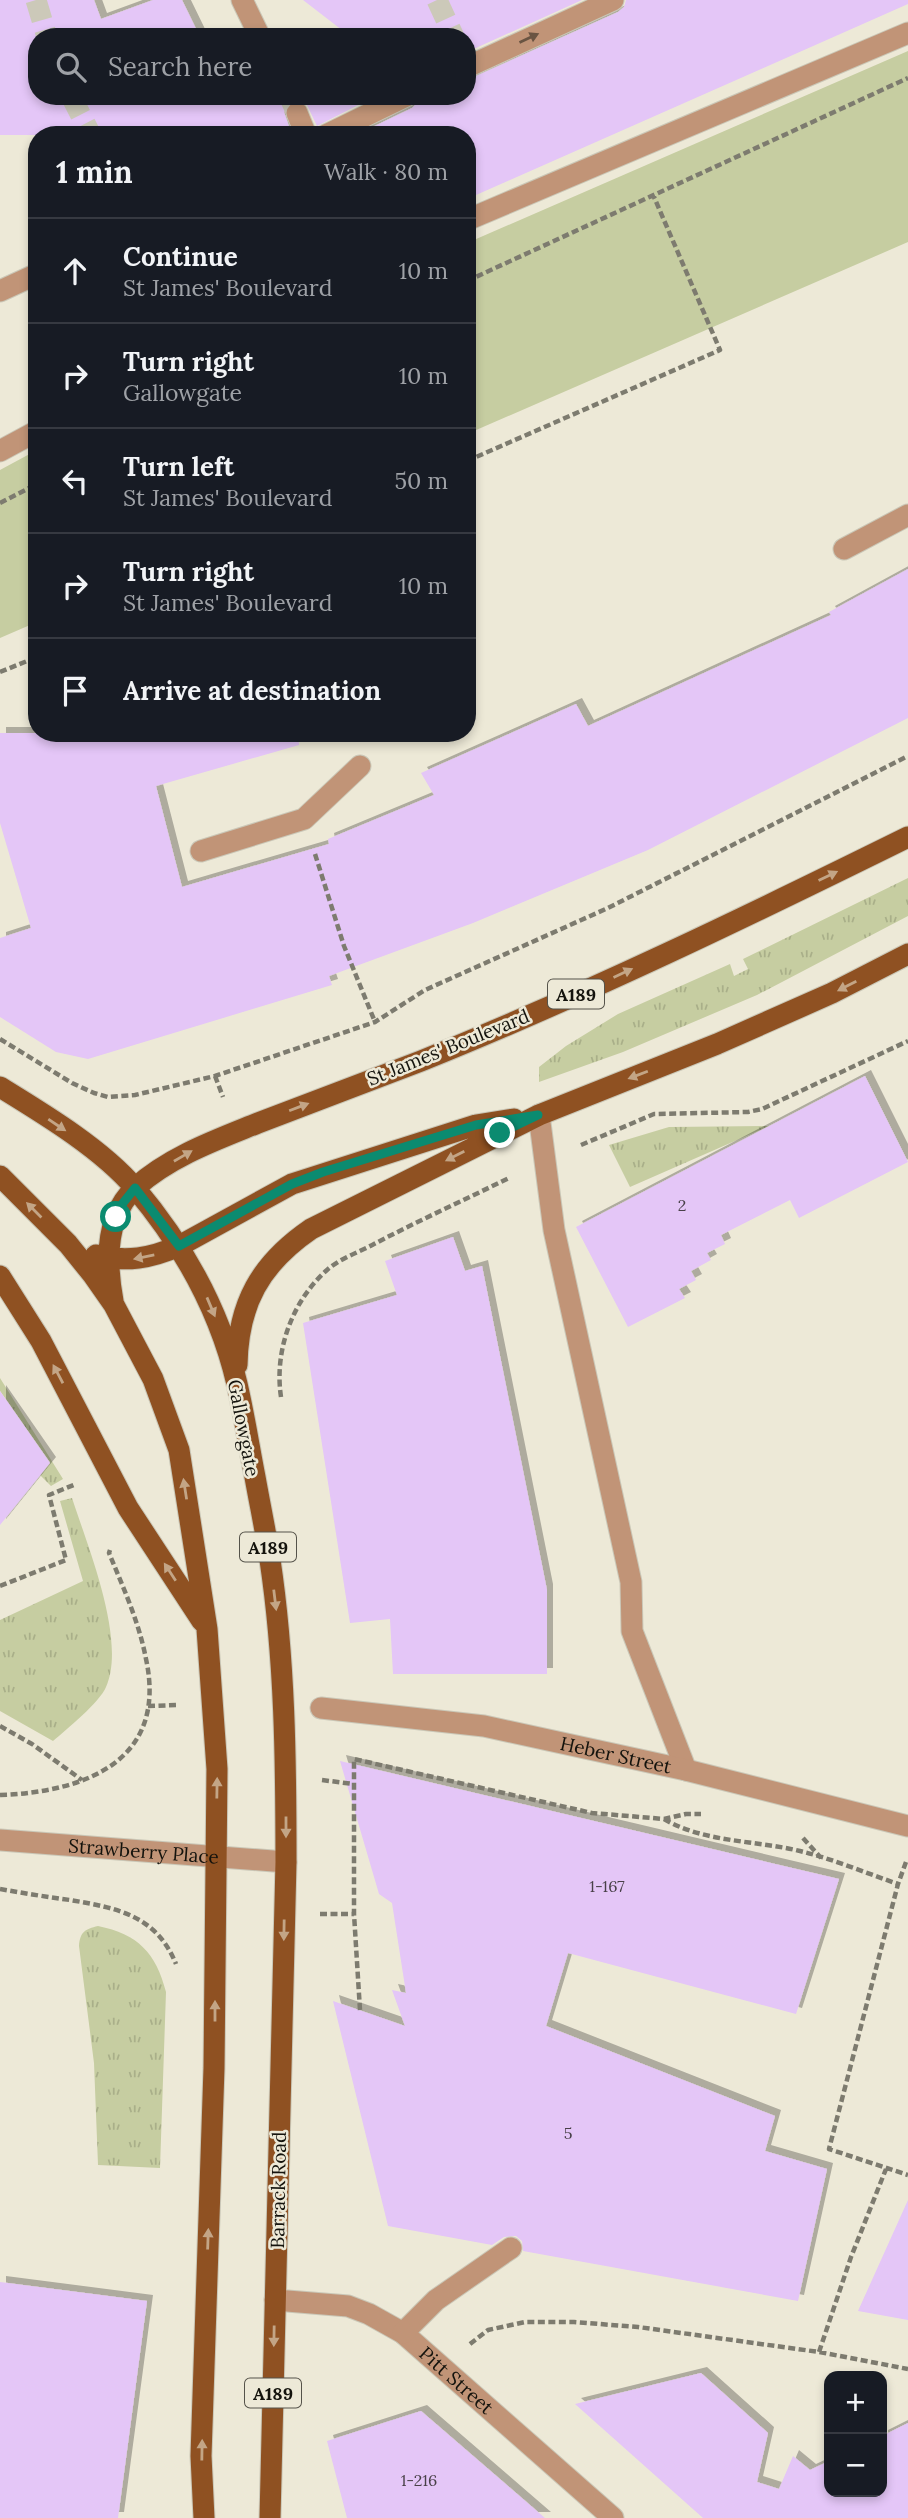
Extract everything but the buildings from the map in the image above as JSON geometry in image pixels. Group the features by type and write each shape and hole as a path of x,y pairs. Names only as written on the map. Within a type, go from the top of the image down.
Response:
{"main road":[{"name":"St James' Boulevard","path":"114,1305 108,1258 110,1236 116,1217 135,1188 165,1166 200,1146 422,1060 594,986 908,837"},
{"name":"A189","path":"236,1382 237,1338 244,1311 266,1270 288,1245 341,1213 538,1115 717,1044 832,993 908,954"},
{"name":"Gallowgate","path":"0,1087 97,1152 135,1188 179,1246 206,1294 219,1326 236,1382 270,1559 284,1706 286,1861"},
{"name":"A189","path":"68,1244 108,1258 143,1258 179,1246 292,1184 323,1172 476,1125 538,1115"},
{"path":"0,1176 68,1244 114,1305"},
{"path":"0,1276 41,1341 128,1508 208,1629"},
{"name":"A189","path":"114,1305 153,1379 179,1450 208,1629 217,1769 214,2068 201,2456 204,2518"},
{"name":"Barrack Road","path":"270,2518 286,1861"}],"street":[{"path":"242,0 256,28"},
{"path":"476,63 613,0"},
{"path":"476,216 908,33"},
{"path":"344,126 388,105"},
{"path":"297,113 302,126"},
{"path":"0,291 28,278"},
{"path":"0,452 28,436"},
{"path":"844,549 908,515"},
{"path":"201,851 304,820 360,766"},
{"path":"538,1115 554,1230 631,1582 632,1630 686,1770"},
{"name":"Heber Street","path":"321,1707 484,1727 686,1770 908,1826"},
{"name":"Strawberry Place","path":"0,1840 286,1861"},
{"path":"402,2333 436,2300 511,2248"},
{"name":"Pitt Street","path":"275,2300 348,2306 369,2314 402,2333 613,2518"}],"path":[{"path":"476,277 908,78"},
{"path":"476,457 720,350 653,197"},
{"path":"0,503 28,489"},
{"path":"0,671 28,660"},
{"path":"0,1039 72,1083 94,1093 121,1097 215,1076 375,1022 425,990 608,908 908,756"},
{"path":"304,820 344,946 375,1022"},
{"path":"282,1403 280,1365 291,1321 312,1284 330,1268 407,1226 654,1114 748,1112 762,1109 908,1041"},
{"path":"0,1586 66,1560 49,1495 78,1483"},
{"path":"0,1795 83,1781 118,1762 132,1747 142,1727 148,1706 147,1661 137,1622 109,1553"},
{"path":"0,1726 32,1744 83,1781"},
{"path":"360,2010 354,1914 354,1759 592,1813 664,1819 686,1814"},
{"path":"322,1780 352,1784"},
{"path":"664,1819 682,1830 800,1851 898,1884"},
{"path":"908,1857 898,1884 829,2149 908,2175"},
{"path":"0,1889 127,1912 163,1940 178,1972"},
{"path":"320,1914 354,1914"},
{"path":"819,2352 851,2257 886,2168"},
{"path":"442,2366 488,2330 525,2322 638,2326 819,2352 908,2369"}],"green space":[{"path":"908,51 908,242 476,430 476,239"},
{"path":"28,455 28,626 0,638 0,470"},
{"path":"908,878 908,916 757,995 623,1052 539,1082 539,1067 566,1046 618,1014 730,964 734,976 748,969 743,959"},
{"path":"769,1126 630,1187 609,1145 669,1127"},
{"path":"0,1378 63,1479 51,1486 40,1475 50,1462 0,1391"},
{"path":"72,1498 102,1592 112,1644 111,1667 103,1693 53,1741 0,1711 0,1620 83,1581 60,1501"},
{"path":"98,1926 124,1934 143,1947 157,1966 166,1992 160,2168 98,2165 94,2063 79,1946 84,1932"}],"tunnel":[{"path":"36,0 44,28"},
{"path":"437,0 450,28"},
{"path":"76,105 86,126"},
{"path":"293,105 297,113"}],"route":[{"path":"116,1217 135,1188 179,1246 292,1184 323,1172 476,1125 538,1115 500,1133"}]}
